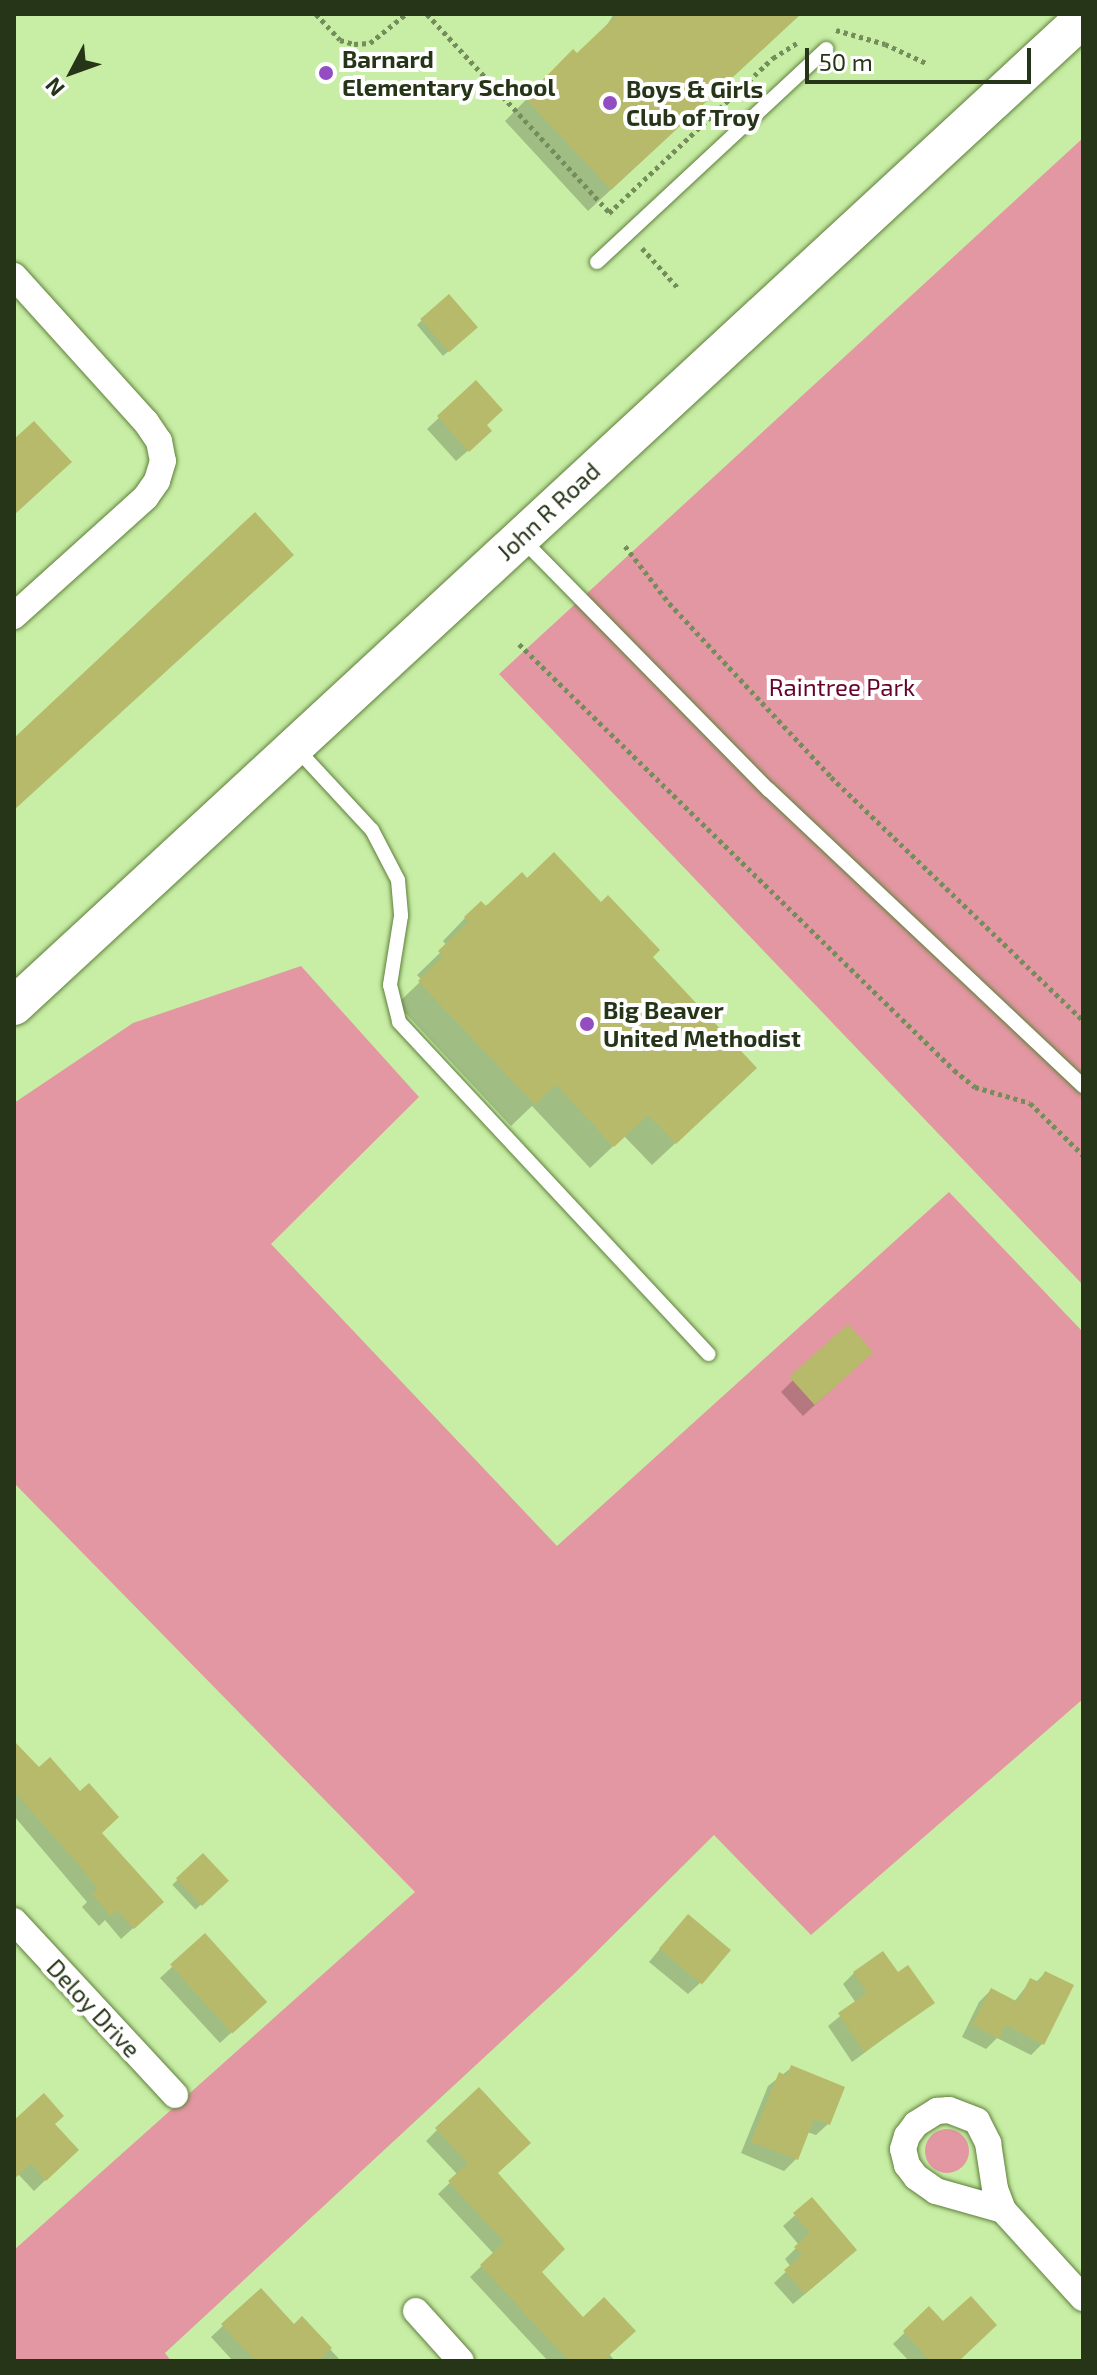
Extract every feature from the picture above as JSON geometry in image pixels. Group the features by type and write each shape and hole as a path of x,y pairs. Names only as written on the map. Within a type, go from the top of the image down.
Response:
{"main road":[{"name":"John R Road","path":"14,1006 1083,18"}],"street":[{"path":"14,276 146,422 159,441 163,461 157,481 146,497 14,616"},
{"name":"Deloy Drive","path":"14,1921 175,2095"},
{"path":"1003,2210 1083,2298"},
{"path":"416,2311 461,2361"}],"lane":[{"path":"597,262 826,49"},
{"path":"520,537 769,790 1083,1086"},
{"path":"294,745 372,830 393,868 402,905 390,985 399,1022 709,1354"}],"path":[{"path":"316,14 340,40 354,44 370,43 406,14"},
{"path":"427,14 679,289"},
{"path":"625,546 669,603 831,777 1083,1020"},
{"path":"519,644 954,1070 975,1087 1030,1103 1083,1155"}],"green space":[{"name":"Raintree Park","path":"1083,138 1083,1285 499,674"},
{"path":"301,966 419,1097 271,1244 557,1546 949,1192 1083,1332 1083,1699 811,1935 714,1835 572,1976 165,2353 171,2361 14,2361 14,2250 415,1892 14,1483 14,1103 133,1023"},
{"path":"947,2129 963,2135 969,2151 963,2167 947,2173 931,2167 925,2151 931,2135"}],"building":[{"name":"Boys & Girls Club of Troy","path":"618,14 801,14 611,190 525,98 573,49 577,53"},
{"path":"449,294 478,327 449,352 420,319"},
{"path":"476,380 503,410 487,425 492,431 469,452 437,416"},
{"path":"34,421 72,462 14,515 14,439"},
{"path":"255,512 294,555 14,810 14,738"},
{"name":"Big Beaver United Methodist","path":"554,852 601,902 608,895 660,950 653,957 757,1068 676,1144 648,1115 614,1147 556,1085 535,1105 418,981 443,956 438,951 468,922 464,917 481,901 486,906 522,872 527,878"},
{"path":"848,1324 873,1352 815,1405 789,1377"},
{"path":"14,1741 39,1767 50,1757 80,1791 89,1783 119,1817 102,1833 164,1902 134,1929 117,1910 111,1916 92,1894 97,1889 84,1871 14,1791"},
{"path":"203,1853 229,1881 202,1906 176,1878"},
{"path":"688,1914 731,1950 702,1984 659,1948"},
{"path":"205,1933 267,2002 232,2034 170,1964"},
{"path":"883,1951 898,1972 908,1965 935,2003 864,2052 838,2013 867,1993 853,1972"},
{"path":"1045,1971 1074,1985 1044,2045 1006,2025 999,2039 972,2025 991,1988 1018,2002 1030,1978 1039,1982"},
{"path":"791,2065 845,2087 830,2125 814,2119 798,2160 751,2142 779,2072 787,2076"},
{"path":"479,2087 531,2143 498,2173 565,2249 542,2272 583,2317 604,2297 636,2331 603,2361 569,2361 480,2265 504,2242 448,2181 468,2163 435,2128"},
{"path":"44,2093 64,2116 55,2124 79,2150 46,2181 31,2164 14,2179 14,2120"},
{"path":"812,2197 857,2250 805,2294 784,2270 802,2255 794,2247 810,2233 793,2213"},
{"path":"261,2288 294,2324 302,2316 332,2348 318,2361 255,2361 221,2324"},
{"path":"971,2296 997,2325 959,2361 930,2361 903,2331 929,2306 943,2321"}],"place":[{"name":"Barnard Elementary School","path":"326,73"},
{"name":"Boys & Girls Club of Troy","path":"610,103"},
{"name":"Big Beaver United Methodist","path":"587,1024"}]}
